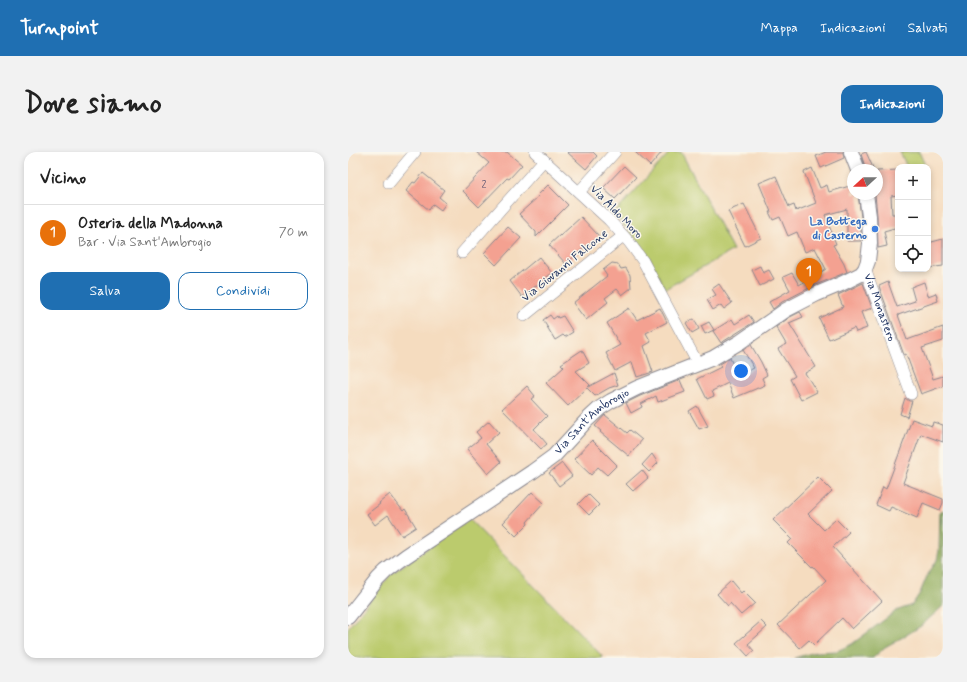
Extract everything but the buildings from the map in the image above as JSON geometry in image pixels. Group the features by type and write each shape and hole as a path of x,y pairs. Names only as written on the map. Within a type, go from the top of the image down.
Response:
{"street":[{"path":"389,183 415,152"},
{"name":"Via Aldo Moro","path":"535,152 609,220 629,242 643,261 698,364"},
{"path":"579,192 615,152"},
{"path":"851,152 856,164"},
{"path":"462,253 544,160"},
{"name":"Via Monastero","path":"867,200 870,243 868,261 865,269 911,394"},
{"name":"Via Giovanni Falcone","path":"524,316 623,236"},
{"name":"Via Sant'Ambrogio","path":"348,617 386,571 412,551 511,487 554,456 587,420 611,400 713,358 786,310 861,274 865,269"}],"green space":[{"path":"670,152 681,152 733,250 665,289 647,253 614,214"},
{"path":"900,152 919,152 925,164 906,164"},
{"path":"943,510 943,606 921,626 885,647 873,658 794,658 815,652 837,651 852,644 896,611 912,605 937,560 939,551 940,512"},
{"path":"469,519 602,656 601,658 348,658 348,628 391,574"}],"place":[{"name":"La Bottega di Casterno","path":"875,229"},
{"name":"Osteria della Madonna","path":"809,291"}]}
